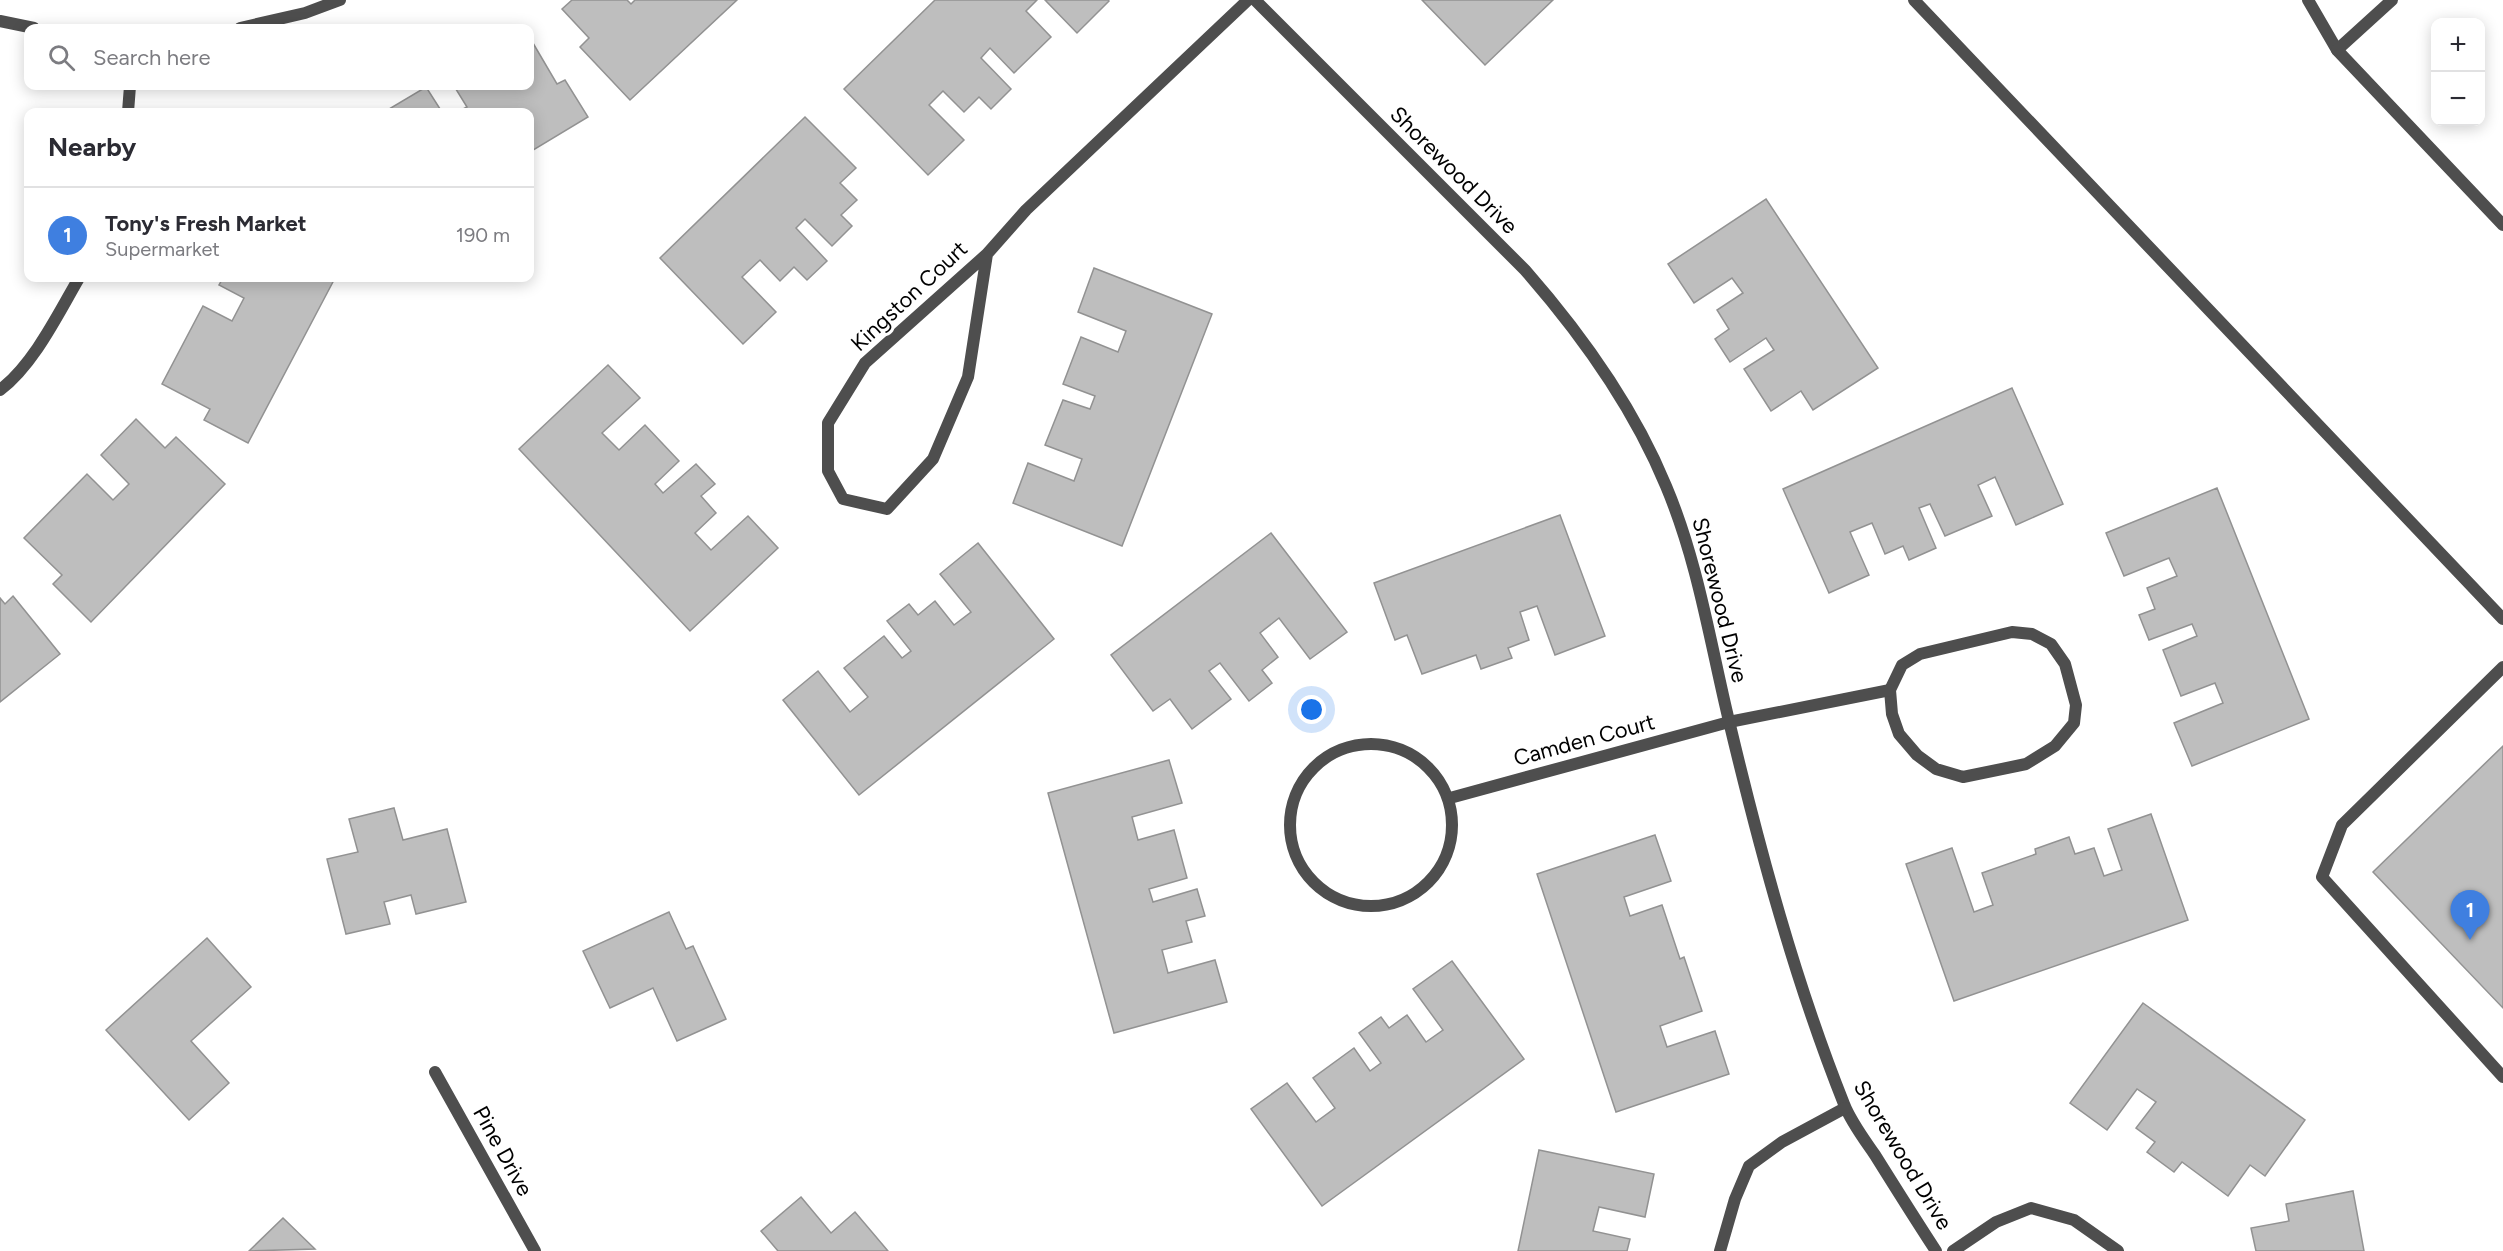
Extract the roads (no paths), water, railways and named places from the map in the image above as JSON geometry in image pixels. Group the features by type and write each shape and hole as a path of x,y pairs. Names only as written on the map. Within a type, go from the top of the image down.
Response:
{"street":[{"path":"257,24 305,13 340,0"},
{"name":"Kingston Court","path":"987,254 968,378 933,459 887,508 843,499 828,471 828,423 865,363 987,254 1026,210 1248,0"},
{"name":"Shorewood Drive","path":"1255,0 1525,270 1590,350 1634,421 1666,485 1691,552 1729,722 1778,909 1810,1010 1845,1108 1935,1251"},
{"path":"1914,0 2503,619"},
{"path":"2308,0 2337,50 2503,225"},
{"path":"2337,50 2392,0"},
{"path":"0,21 24,26"},
{"path":"128,108 130,90"},
{"path":"0,390 26,363 51,327 77,282"},
{"path":"2012,632 2032,634 2051,644 2065,664 2076,705 2074,723 2055,746 2026,764 1963,777 1936,769 1917,754 1899,734 1892,714 1890,690 1902,665 1920,654 2012,632"},
{"path":"2503,667 2342,825 2322,877 2503,1077"},
{"name":"Camden Court","path":"1450,798 1729,722 1890,690"},
{"path":"1370,741 1400,750 1420,757 1450,798 1451,850 1421,893 1372,909 1322,893 1291,851 1291,800 1321,757 1370,741"},
{"name":"Pine Drive","path":"435,1072 535,1251"},
{"path":"1720,1251 1735,1199 1749,1166 1782,1142 1845,1108"},
{"path":"1953,1251 1996,1222 2031,1208 2074,1220 2118,1251"}],"place":[{"name":"Tony's Fresh Market","path":"2470,940"}]}
